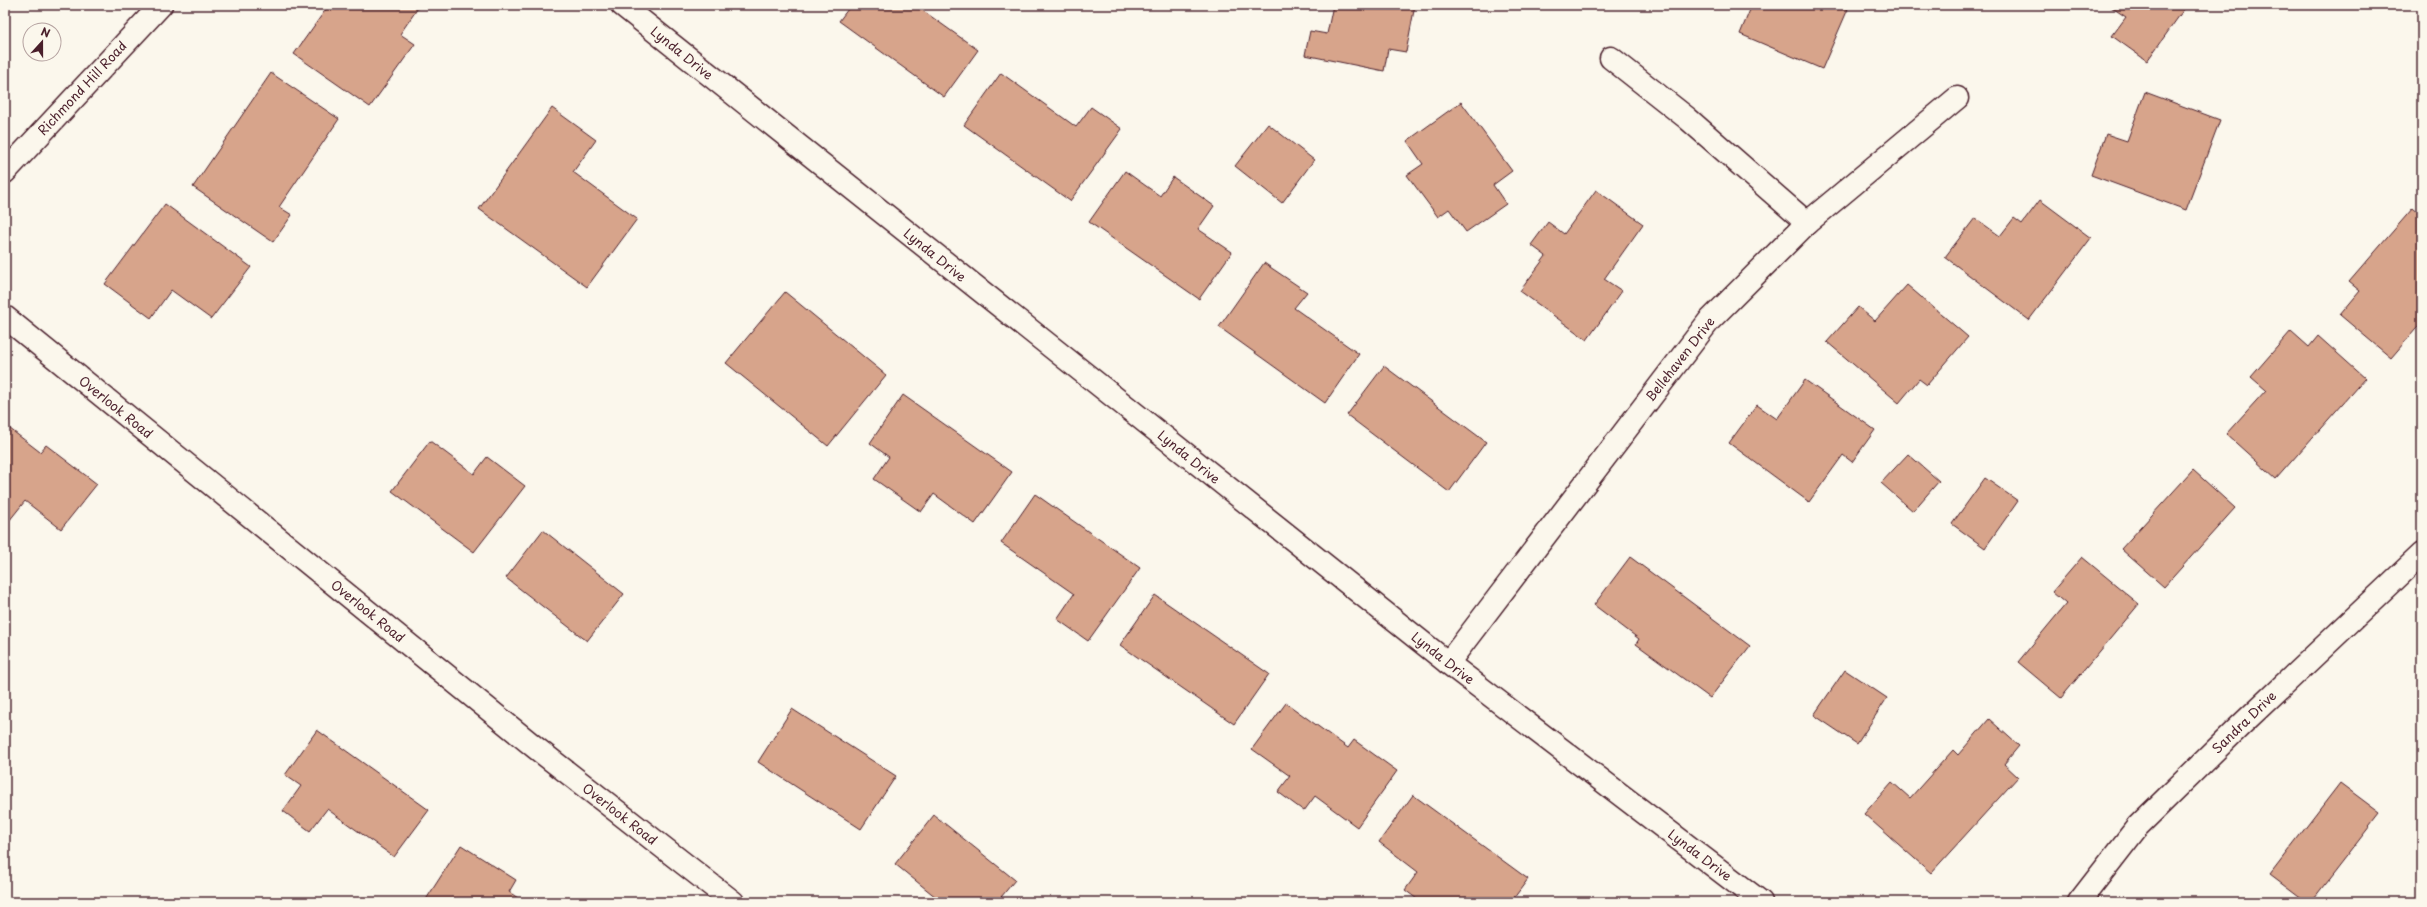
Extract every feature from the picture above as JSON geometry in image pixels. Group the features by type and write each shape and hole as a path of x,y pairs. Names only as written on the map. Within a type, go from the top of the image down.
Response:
{"street":[{"name":"Richmond Hill Road","path":"5,172 160,5"},
{"name":"Lynda Drive","path":"622,5 1448,663 1761,902"},
{"path":"1611,58 1687,118 1807,223"},
{"name":"Bellehaven Drive","path":"1448,663 1709,321 1807,223 1957,98"},
{"name":"Overlook Road","path":"5,317 536,748 733,902"},
{"name":"Sandra Drive","path":"2079,902 2138,826 2240,726 2422,554"}],"building":[{"path":"329,5 420,5 400,34 415,44 370,107 294,54"},
{"path":"851,5 915,5 978,50 944,97 839,21"},
{"path":"1333,5 1415,5 1406,52 1388,49 1384,71 1305,55 1310,31 1327,34"},
{"path":"1752,5 1838,5 1848,9 1822,69 1740,34"},
{"path":"2108,5 2187,5 2147,61 2112,36 2126,17"},
{"path":"271,73 339,119 279,207 292,215 273,242 193,187"},
{"path":"1001,73 1076,127 1091,107 1122,129 1070,201 964,125"},
{"path":"2145,92 2220,120 2186,210 2091,175 2106,134 2127,141"},
{"path":"1461,102 1512,171 1493,185 1506,204 1466,232 1449,209 1438,217 1407,175 1423,164 1407,141"},
{"path":"552,108 596,140 573,172 637,219 587,287 479,209"},
{"path":"1268,124 1314,160 1282,203 1235,166"},
{"path":"1125,171 1160,196 1173,177 1214,206 1198,229 1232,252 1199,299 1089,222"},
{"path":"1596,190 1643,224 1604,279 1622,291 1587,340 1520,291 1546,256 1531,245 1548,222 1564,234"},
{"path":"2040,200 2091,238 2029,320 1945,257 1975,218 2000,236 2014,218 2022,224"},
{"path":"165,204 251,267 211,319 171,290 151,318 105,284"},
{"path":"2413,208 2422,216 2422,322 2391,358 2340,315 2360,291 2349,282"},
{"path":"1264,263 1307,292 1294,308 1359,354 1325,403 1219,327"},
{"path":"1907,285 1968,337 1927,385 1919,379 1899,403 1827,342 1858,307 1875,321"},
{"path":"785,292 886,375 828,446 726,363"},
{"path":"2291,331 2309,347 2318,336 2365,378 2276,479 2226,434 2266,390 2251,377"},
{"path":"1384,366 1486,442 1449,492 1347,415"},
{"path":"1805,380 1875,430 1852,462 1843,455 1809,502 1729,443 1757,405 1777,419"},
{"path":"903,395 1012,472 975,524 934,494 921,512 874,479 889,457 870,443"},
{"path":"5,425 40,452 46,445 97,484 61,529 25,501 5,526"},
{"path":"430,441 474,474 487,457 525,486 474,552 392,491"},
{"path":"1908,454 1939,481 1913,511 1881,483"},
{"path":"2193,470 2235,508 2164,587 2121,549"},
{"path":"1985,478 2018,501 1985,548 1952,524"},
{"path":"1035,494 1140,568 1088,641 1057,619 1074,594 1001,543"},
{"path":"543,530 624,594 587,641 506,578"},
{"path":"1630,557 1750,646 1710,698 1636,644 1639,639 1594,605"},
{"path":"2082,557 2139,604 2061,698 2018,662 2066,604 2052,592"},
{"path":"1155,595 1269,674 1234,724 1120,645"},
{"path":"1845,670 1887,698 1857,744 1814,715"},
{"path":"1286,703 1348,748 1354,740 1397,771 1357,827 1315,796 1304,811 1278,792 1290,776 1252,749"},
{"path":"792,709 896,776 861,829 758,762"},
{"path":"1989,719 2019,746 2004,764 2018,777 1931,873 1864,814 1892,782 1910,798 1953,750 1958,755"},
{"path":"317,730 429,810 394,857 327,809 310,831 283,811 301,786 285,775"},
{"path":"2340,783 2380,813 2311,902 2307,902 2270,874"},
{"path":"1413,795 1528,879 1511,902 1454,902 1450,899 1448,902 1421,902 1405,890 1418,872 1379,842"},
{"path":"934,815 1015,880 997,902 942,902 895,864"},
{"path":"461,845 516,880 509,892 524,902 425,901"}]}
